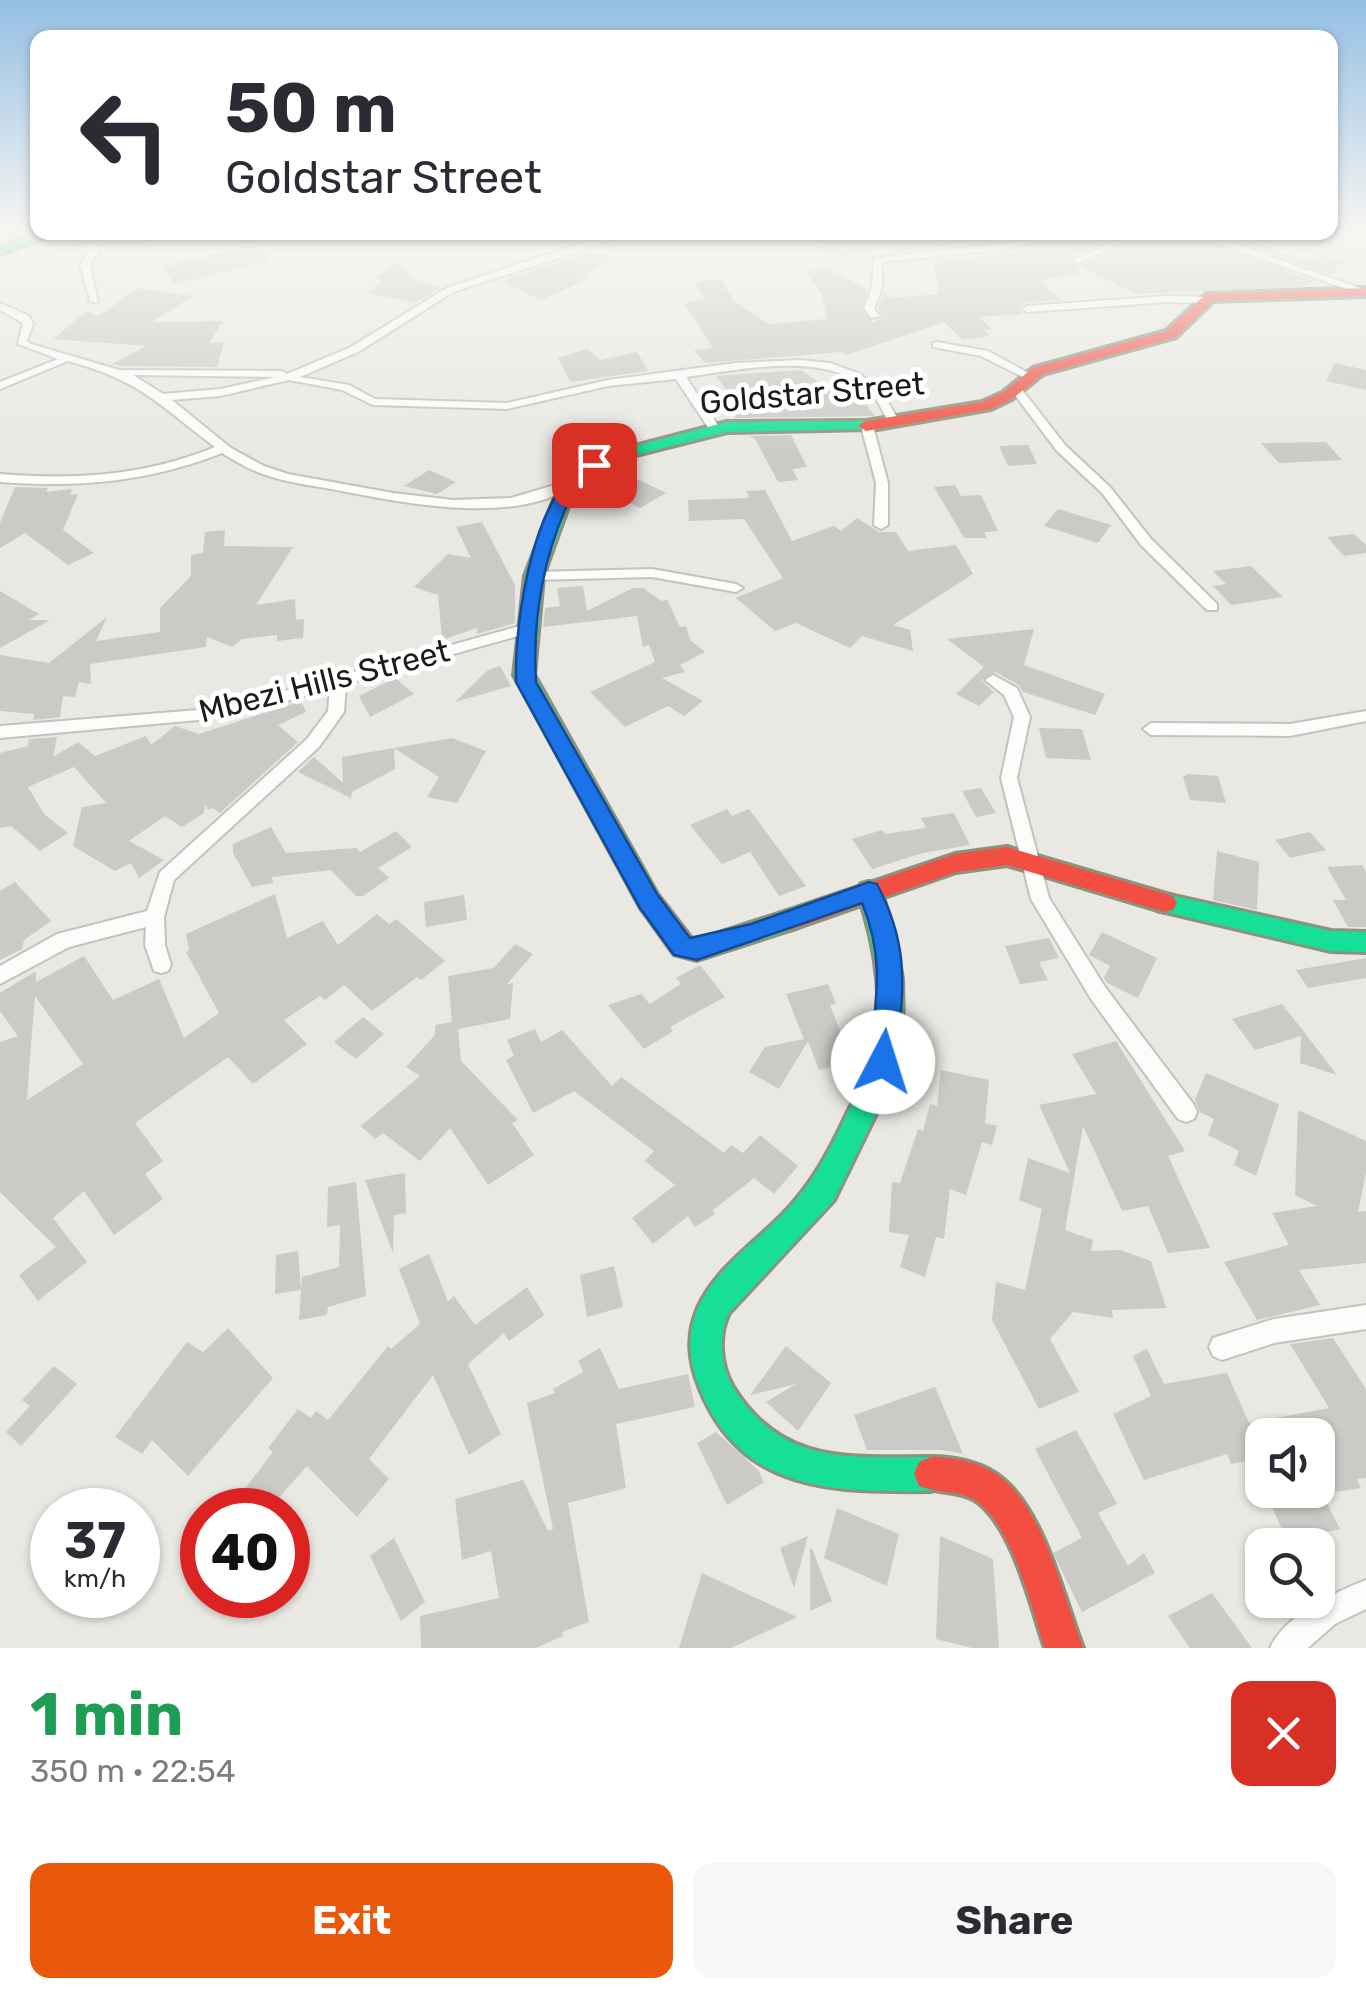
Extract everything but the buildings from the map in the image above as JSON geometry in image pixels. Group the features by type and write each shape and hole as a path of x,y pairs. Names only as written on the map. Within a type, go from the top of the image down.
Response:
{"street":[{"path":"162,396 220,394 294,377 369,342 423,304"},
{"path":"870,304 869,308 876,316"},
{"path":"1027,309 1098,304"},
{"name":"Goldstar Street","path":"568,485 594,465 618,455 715,430 748,426 867,426 986,406 1072,360 1170,334 1201,304"},
{"path":"0,306 25,318 28,324 22,342 64,360 118,372 294,377 345,387 373,402 507,406 608,384 788,362 833,367 870,389 886,405 892,421"},
{"path":"937,345 984,353 1023,383 1061,448 1106,490 1146,542 1212,607"},
{"path":"0,386 64,360"},
{"path":"118,372 162,396 223,448 261,470 428,503 484,504 544,496 568,485"},
{"path":"679,375 715,430"},
{"path":"867,426 882,482 881,524"},
{"path":"0,478 111,482 182,466 223,448"},
{"path":"568,485 534,576 526,682 648,901 683,948 697,950 869,891 986,857 1007,856 1184,909 1330,941 1366,942"},
{"path":"534,576 652,573 736,588"},
{"name":"Mbezi Hills Street","path":"0,732 198,715 527,629"},
{"path":"160,965 155,945 156,916 166,877 313,743 336,712 339,680"},
{"path":"993,680 1011,692 1020,706 1022,717 1008,770 1040,900 1061,938 1186,1112"},
{"path":"1151,729 1290,730 1366,716"},
{"path":"869,891 887,934 892,960 881,1076 838,1174 790,1230 733,1280 716,1305 706,1326 706,1356 718,1390 738,1424 762,1448 799,1468 840,1478 938,1474 976,1482 993,1493 1015,1530 1064,1648"},
{"path":"0,976 64,940 156,916"},
{"path":"1222,1347 1274,1330 1366,1317"},
{"path":"1285,1648 1325,1614 1366,1594"}],"traffic: fast":[{"path":"790,920 697,950 683,947 649,901 524,675 534,576 568,485 594,465 618,455 727,427 866,426"},
{"path":"869,891 887,956 891,1003 883,1070 824,1190 718,1301 708,1325 706,1355 719,1395 738,1424 784,1460 838,1473 931,1474"},
{"path":"1165,903 1331,941 1366,942"}],"traffic: jam":[{"path":"866,426 986,406 1007,396 1038,371 1171,334 1203,304"},
{"path":"790,920 955,863 1007,856 1165,903"},
{"path":"931,1474 978,1483 1003,1503 1024,1541 1064,1648"}],"route":[{"path":"594,465 568,485 534,576 524,650 526,682 648,901 683,948 697,950 754,933 869,891 887,934 892,960 883,1062"}]}
